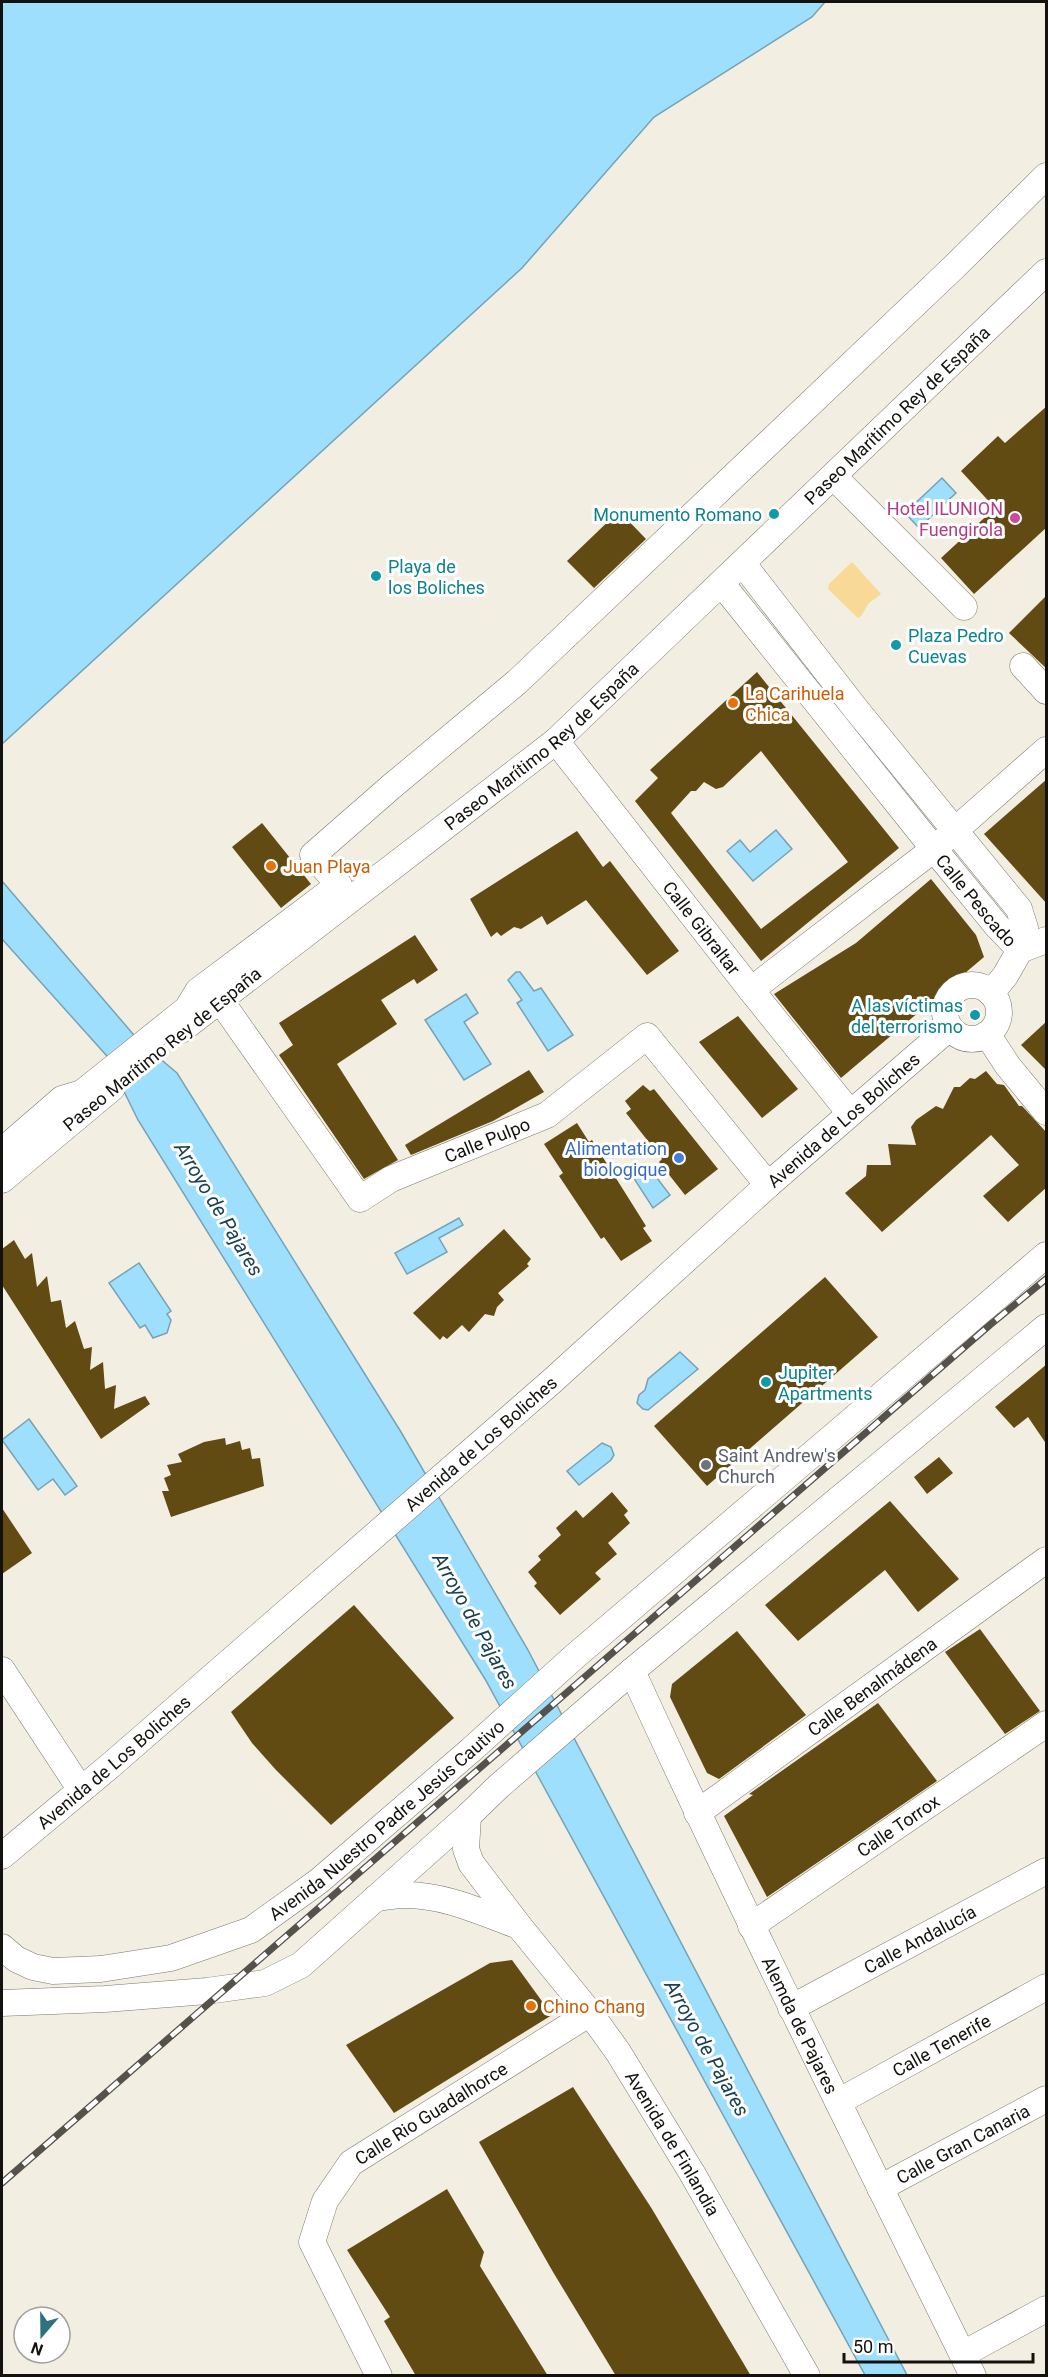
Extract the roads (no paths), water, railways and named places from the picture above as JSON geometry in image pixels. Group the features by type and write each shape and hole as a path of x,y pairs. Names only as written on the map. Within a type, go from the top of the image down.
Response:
{"street":[{"path":"191,1013 198,991 339,885 313,855 517,682 1047,176"},
{"name":"Paseo Marítimo Rey de España","path":"2,1180 87,1099 191,1013 220,1000 556,741 1047,272"},
{"path":"834,477 964,607"},
{"name":"Calle Pescado","path":"743,564 955,832 1019,909 1025,928 1020,950"},
{"name":"Calle Pescado","path":"722,584 934,849 997,926 1020,950"},
{"path":"1023,666 1047,691"},
{"name":"Calle Gibraltar","path":"556,741 850,1113"},
{"path":"751,990 955,832 1047,750"},
{"path":"991,993 1005,976 1020,950 1047,940"},
{"path":"976,985 991,993 999,1009 999,1016 997,1023 987,1034 980,1038 963,1038 949,1028 944,1011 951,994 958,988 976,985"},
{"name":"Calle Pulpo","path":"220,1000 360,1198 391,1179 548,1115 647,1036 768,1185"},
{"name":"Avenida de Los Boliches","path":"3,1857 558,1375 768,1185 949,1028"},
{"path":"987,1034 1008,1065 1047,1112"},
{"path":"2,1151 62,1099 87,1099"},
{"name":"Avenida Nuestro Padre Jesús Cautivo","path":"2,1947 16,1959 33,1967 53,1971 101,1969 171,1958 251,1930 319,1881 471,1750 574,1657 1047,1255"},
{"path":"2,2003 196,1992 265,1983 301,1965 600,1698 1047,1327"},
{"name":"Calle Benalmádena","path":"697,1814 1047,1560"},
{"path":"2,1670 81,1790"},
{"name":"Alemda de Pajares","path":"632,1671 751,1926 968,2365"},
{"name":"Calle Torrox","path":"751,1926 1047,1724"},
{"name":"Avenida de Finlandia","path":"468,1816 466,1842 471,1863 590,2013 618,2052 692,2173 807,2376"},
{"name":"Calle Andalucía","path":"791,2008 1047,1870"},
{"path":"376,1898 405,1895 430,1898 474,1909 519,1926"},
{"name":"Calle Tenerife","path":"838,2102 1047,1988"},
{"name":"Calle Rio Guadalhorce","path":"379,2376 312,2242 325,2201 351,2163 590,2013"},
{"name":"Calle Gran Canaria","path":"880,2188 1047,2098"},
{"path":"968,2365 1047,2309"}],"water":[{"path":"2,2 825,2 812,17 654,117 522,268 2,744"},
{"path":"942,478 956,493 919,528 905,513"},
{"path":"776,830 792,849 753,881 727,851 740,840 750,852"},
{"name":"Arroyo de Pajares","path":"2,881 139,1041 177,1073 401,1432 528,1650 907,2375 865,2375 485,1679 138,1120 106,1055 2,939"},
{"path":"516,972 520,972 534,991 541,988 573,1035 548,1051 517,1003 522,1000 508,980"},
{"path":"466,994 478,1013 464,1022 491,1064 464,1080 425,1020"},
{"path":"647,1165 670,1195 653,1208 633,1177"},
{"path":"459,1218 463,1225 439,1238 447,1252 407,1274 395,1253"},
{"path":"139,1263 171,1311 167,1314 171,1320 167,1333 153,1338 145,1325 140,1328 109,1283"},
{"path":"680,1352 698,1369 648,1410 643,1409 637,1403 639,1395 645,1390 648,1379"},
{"path":"29,1419 77,1486 65,1495 53,1479 38,1490 2,1440"},
{"path":"602,1443 611,1447 614,1455 611,1460 579,1485 567,1471"}],"railway":[{"path":"2,2183 991,1324 1046,1279"}],"place":[{"name":"Monumento Romano","path":"774,514"},
{"name":"Hotel ILUNION Fuengirola","path":"1015,518"},
{"name":"Playa de los Boliches","path":"376,576"},
{"name":"Plaza Pedro Cuevas","path":"896,645"},
{"name":"La Carihuela Chica","path":"733,703"},
{"name":"Juan Playa","path":"271,866"},
{"name":"A las víctimas del terrorismo","path":"975,1015"},
{"name":"Alimentation biologique","path":"679,1158"},
{"name":"Jupiter Apartments","path":"766,1382"},
{"name":"Saint Andrew's Church","path":"706,1465"},
{"name":"Chino Chang","path":"531,2006"}]}
